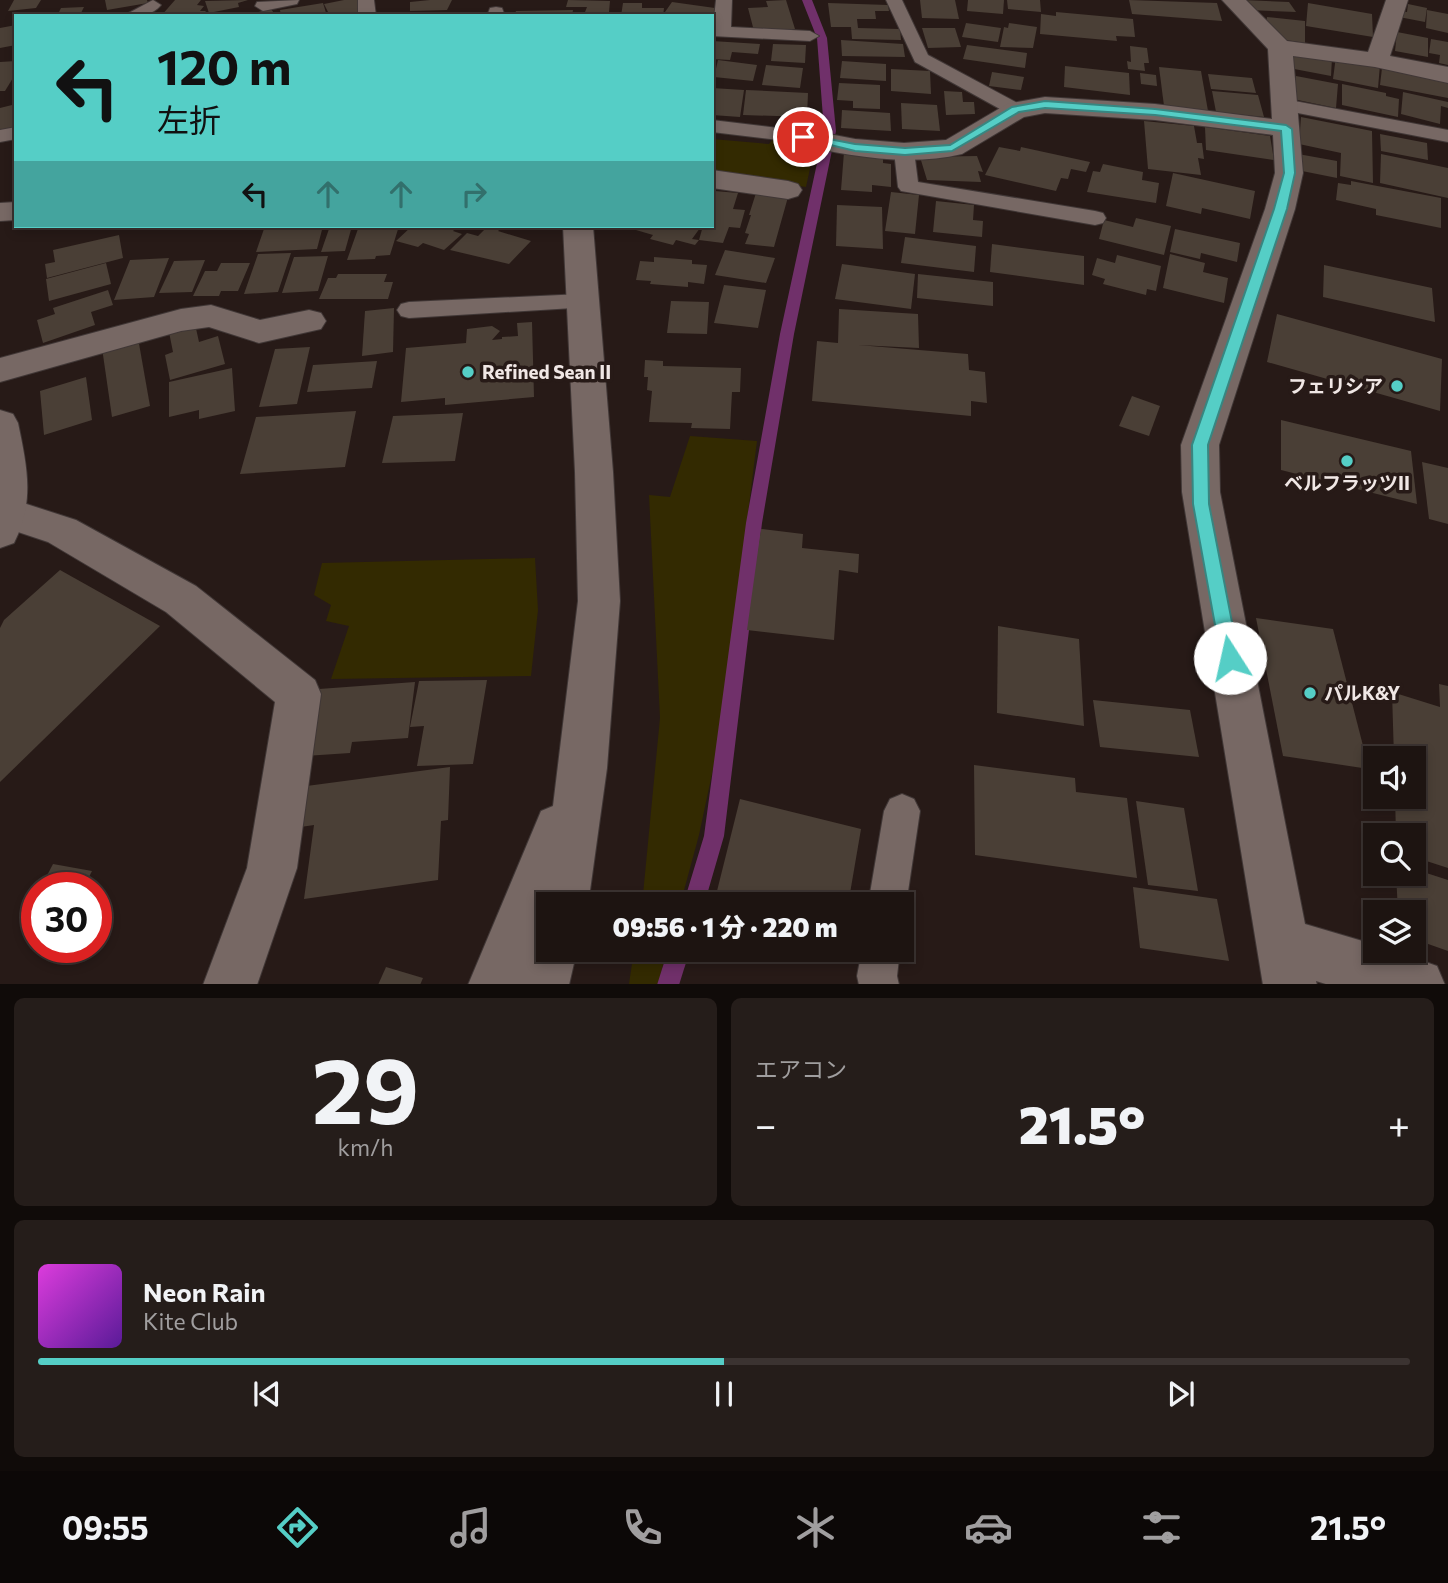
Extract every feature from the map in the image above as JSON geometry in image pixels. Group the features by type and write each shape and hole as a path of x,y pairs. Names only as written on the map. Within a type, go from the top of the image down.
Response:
{"street":[{"path":"1233,0 1280,47 1375,60 1448,75"},
{"path":"1375,60 1384,46 1397,0"},
{"path":"1280,47 1289,173 1280,209 1200,445 1201,504 1287,964 1412,984"},
{"path":"803,137 855,147 905,151 952,148 1016,110 1045,105 1285,117"},
{"path":"714,178 788,190"},
{"path":"564,892 583,768 599,601 594,472 578,228"},
{"path":"0,370 181,320 212,316 259,332 309,321"},
{"path":"0,423 12,488 4,522 62,531 181,599 299,694 272,868 230,984"},
{"path":"495,984 583,768"},
{"path":"542,984 548,962"}],"lane":[{"path":"263,6 291,0"},
{"path":"724,0 717,31 810,36"},
{"path":"894,0 921,58 1016,110"},
{"path":"135,14 153,5"},
{"path":"1285,117 1448,136"},
{"path":"714,126 803,137"},
{"path":"905,151 908,187 1095,218"},
{"path":"409,310 582,302"},
{"path":"889,892 902,811"},
{"path":"879,962 879,984"}],"shaded area":[{"path":"714,139 769,144 772,140 806,142 811,164 806,187 714,173"},
{"path":"690,436 757,441 720,736 699,835 684,892 643,892 660,718 649,495 670,497"},
{"path":"535,558 538,610 531,676 331,679 349,626 326,621 331,605 314,595 322,563"},
{"path":"632,962 664,962 658,984 629,984"}],"building":[{"path":"14,0 41,0 36,8 8,11"},
{"path":"105,0 147,0 148,3 107,10"},
{"path":"175,0 201,0 197,5 204,6 200,11 206,11 204,14 163,14"},
{"path":"248,0 238,3 239,7 209,13 205,1"},
{"path":"359,0 365,14 329,14 324,4"},
{"path":"452,0 447,10 410,11 410,2"},
{"path":"568,0 610,1 609,12 585,12 587,7 566,7"},
{"path":"786,0 795,29 754,31 748,8 768,7 766,1"},
{"path":"920,0 955,0 959,19 922,18"},
{"path":"968,0 1004,0 1003,14 967,11"},
{"path":"1007,0 1040,0 1041,12 1008,9"},
{"path":"1129,0 1217,3 1222,21 1132,14"},
{"path":"1242,0 1289,2 1296,12 1248,10"},
{"path":"672,2 722,9 714,20 714,14 665,12"},
{"path":"323,3 326,14 281,14 280,10"},
{"path":"623,3 642,3 642,8 664,8 663,14 621,14"},
{"path":"828,3 888,5 889,11 875,11 876,19 857,19 858,28 900,29 901,40 852,39 851,27 831,27"},
{"path":"1308,3 1372,14 1373,37 1306,26"},
{"path":"1408,4 1427,8 1425,22 1399,17 1400,11 1407,12"},
{"path":"84,7 80,14 58,14 61,8"},
{"path":"271,9 275,14 250,14"},
{"path":"573,10 572,14 515,14 516,11"},
{"path":"1427,10 1448,14 1448,33 1426,28"},
{"path":"1056,12 1133,19 1135,37 1116,36 1117,41 1040,34 1041,14 1056,16"},
{"path":"1267,17 1305,21 1305,43 1279,39 1280,34 1265,31"},
{"path":"966,23 1001,28 998,42 962,37"},
{"path":"1009,23 1037,27 1033,48 1000,47 1004,27 1008,28"},
{"path":"14,25 14,45 0,48 0,28"},
{"path":"922,28 955,28 961,47 928,48"},
{"path":"1397,32 1428,38 1428,57 1395,51"},
{"path":"1431,39 1448,42 1448,65 1439,63 1440,55 1429,53"},
{"path":"841,40 903,44 905,57 842,56"},
{"path":"714,41 760,44 758,54 732,52 730,60 714,59"},
{"path":"773,44 806,45 805,63 771,61"},
{"path":"967,45 1027,53 1025,68 963,59"},
{"path":"1130,46 1147,48 1149,63 1144,63 1145,71 1128,69 1127,61 1131,62"},
{"path":"1292,51 1332,58 1331,76 1289,68"},
{"path":"1336,56 1380,65 1378,88 1333,79"},
{"path":"718,60 757,65 753,81 714,77"},
{"path":"14,61 14,76 5,91 0,91 0,62"},
{"path":"842,61 886,64 886,81 840,78"},
{"path":"766,65 803,68 800,88 762,85"},
{"path":"1065,66 1129,73 1130,95 1064,87"},
{"path":"1159,67 1201,71 1208,111 1164,106"},
{"path":"1382,68 1448,81 1448,98 1380,85"},
{"path":"891,69 930,71 931,94 891,91"},
{"path":"992,72 1024,77 1021,90 989,86"},
{"path":"1140,73 1156,75 1157,86 1141,84"},
{"path":"1208,74 1252,78 1256,93 1211,89"},
{"path":"1296,76 1338,84 1336,108 1293,99"},
{"path":"839,83 880,85 880,109 853,108 853,101 837,100"},
{"path":"1342,84 1386,93 1386,96 1399,99 1398,117 1342,105"},
{"path":"714,88 744,90 740,117 714,115"},
{"path":"746,90 808,93 807,117 743,115"},
{"path":"944,91 962,92 963,102 974,102 975,114 946,115"},
{"path":"1212,91 1258,95 1264,117 1216,112"},
{"path":"1403,92 1448,102 1448,108 1441,106 1440,124 1401,114"},
{"path":"901,103 937,105 940,131 902,129"},
{"path":"14,104 14,132 0,135 0,108"},
{"path":"842,110 890,113 891,131 841,128"},
{"path":"1301,117 1372,131 1373,183 1340,176 1341,153 1299,144"},
{"path":"1144,121 1194,126 1197,143 1202,143 1204,159 1198,158 1201,175 1148,169"},
{"path":"1205,127 1270,136 1274,160 1206,150"},
{"path":"1380,134 1427,143 1428,160 1381,151"},
{"path":"999,147 1020,151 1021,147 1090,162 1086,172 1071,169 1068,179 1061,178 1056,191 985,175"},
{"path":"844,152 883,155 883,163 891,164 891,187 872,185 872,192 841,190"},
{"path":"1298,154 1337,161 1337,178 1297,170"},
{"path":"1381,154 1448,168 1448,198 1380,183"},
{"path":"977,156 983,172 978,171 981,182 927,180 920,157"},
{"path":"1103,164 1143,172 1142,180 1159,183 1156,203 1087,192 1093,171 1100,172"},
{"path":"1173,173 1255,191 1250,219 1202,208 1201,214 1166,206"},
{"path":"1351,181 1441,198 1441,228 1376,215 1376,209 1336,200 1338,183 1351,185"},
{"path":"715,191 738,193 733,209 745,210 740,228 729,227 723,243 699,240 702,228 714,228"},
{"path":"891,192 919,195 915,234 885,231"},
{"path":"756,193 788,197 774,247 745,244 749,234 745,233"},
{"path":"936,201 974,205 973,220 983,221 982,237 933,232"},
{"path":"837,205 882,207 883,249 836,246"},
{"path":"1136,218 1171,226 1164,255 1099,239 1104,220 1133,227"},
{"path":"264,228 322,228 317,249 256,252"},
{"path":"329,228 351,228 345,251 321,252"},
{"path":"358,228 398,228 390,255 376,256 375,259 347,260"},
{"path":"410,228 456,228 453,231 462,234 444,250 423,243 418,247 396,241"},
{"path":"486,228 501,228 498,231 531,241 509,264 450,250 467,233 478,236"},
{"path":"700,228 692,239 699,240 695,245 676,240 673,245 650,239 653,235 636,230"},
{"path":"1175,229 1240,243 1237,262 1201,253 1200,259 1170,252"},
{"path":"119,235 123,258 47,278 45,264 55,262 53,250"},
{"path":"905,237 976,246 974,272 901,263"},
{"path":"992,244 1084,256 1084,285 990,272"},
{"path":"725,250 775,258 766,283 715,275"},
{"path":"291,253 278,292 244,294 258,254"},
{"path":"1170,254 1205,263 1203,272 1228,278 1224,303 1163,288"},
{"path":"1117,255 1161,266 1156,291 1147,289 1146,295 1103,284 1105,279 1092,275 1097,258 1115,263"},
{"path":"328,256 318,291 282,293 294,257"},
{"path":"654,257 692,260 692,264 707,265 704,284 688,282 688,287 636,280 640,261 654,262"},
{"path":"169,258 154,297 114,300 130,260"},
{"path":"205,260 192,292 159,293 174,261"},
{"path":"106,263 111,284 49,301 46,279"},
{"path":"221,263 250,263 238,291 221,291 219,296 193,296 205,271 217,271"},
{"path":"842,264 915,274 911,309 835,299"},
{"path":"1324,265 1432,288 1435,322 1323,297"},
{"path":"338,274 387,274 384,282 393,282 388,299 319,299 328,278 336,278"},
{"path":"918,274 993,282 993,306 917,298"},
{"path":"724,285 766,290 758,328 714,323"},
{"path":"108,290 113,305 91,312 95,325 43,343 37,320 55,314 53,308"},
{"path":"671,301 709,302 707,334 667,333"},
{"path":"394,308 393,352 362,356 365,311"},
{"path":"839,309 918,314 919,348 858,345 968,354 969,370 985,372 987,403 971,401 971,416 812,401 817,341 838,343"},
{"name":"フェリシア","path":"1277,314 1442,359 1440,411 1267,362"},
{"name":"Refined Sean II","path":"532,322 534,397 445,405 445,398 401,402 406,348 466,343 467,329 492,326 500,331 492,340 518,336 517,323"},
{"path":"195,324 199,342 218,336 225,364 170,380 165,355 173,352 169,332"},
{"path":"138,338 150,406 112,417 102,348"},
{"path":"310,347 297,404 259,407 275,349"},
{"path":"645,360 663,361 663,366 741,368 740,392 732,392 730,429 691,428 692,423 649,422 652,391 647,390 648,377 644,377"},
{"path":"377,361 372,388 307,392 313,365"},
{"path":"232,368 235,411 199,419 199,410 169,417 169,382"},
{"path":"86,377 92,420 44,435 40,391"},
{"path":"1132,396 1160,406 1149,436 1119,426"},
{"path":"356,411 345,467 240,474 256,417"},
{"path":"463,413 455,461 382,463 393,416"},
{"name":"ベルフラッツII","path":"1281,420 1411,451 1417,504 1281,470"},
{"path":"1422,462 1448,468 1448,524 1429,519"},
{"path":"761,529 803,534 802,548 859,554 858,573 839,570 834,640 747,630"},
{"path":"60,570 160,626 0,782 0,628 4,620"},
{"name":"パルK&Y","path":"1256,618 1333,629 1363,746 1363,768 1283,756"},
{"path":"998,626 1079,639 1084,726 997,713"},
{"path":"487,680 473,764 417,766 424,726 410,727 419,681"},
{"path":"415,682 408,738 352,742 350,753 305,756 319,689"},
{"path":"1439,684 1448,686 1448,868 1426,861 1426,823 1396,823 1395,809 1426,809 1426,746 1394,746 1392,692 1440,707"},
{"path":"1093,700 1190,710 1199,757 1100,747"},
{"path":"974,765 1075,778 1076,792 1127,798 1137,878 975,855"},
{"path":"450,767 448,820 441,821 438,880 304,899 314,825 294,828 299,787"},
{"path":"740,799 861,829 850,892 717,892"},
{"path":"1136,801 1184,808 1198,891 1148,885"},
{"path":"53,864 92,871 92,872 49,872"},
{"path":"1426,873 1448,880 1448,951 1426,943 1426,900 1397,900 1397,886 1426,886"},
{"path":"1133,887 1217,899 1229,961 1140,948"},
{"path":"386,967 423,978 420,984 378,984"}],"waterway":[{"path":"697,892 714,836 754,523 787,334 830,131 822,38 807,0"},
{"path":"668,984 675,962"}],"place":[{"name":"Refined Sean II","path":"468,372"},
{"name":"フェリシア","path":"1397,386"},
{"name":"ベルフラッツII","path":"1347,461"},
{"name":"パルK&Y","path":"1310,693"}],"route":[{"path":"803,137 855,147 905,151 952,148 1016,110 1045,105 1155,112 1286,129 1289,173 1280,209 1200,445 1201,504 1230,658"}]}
